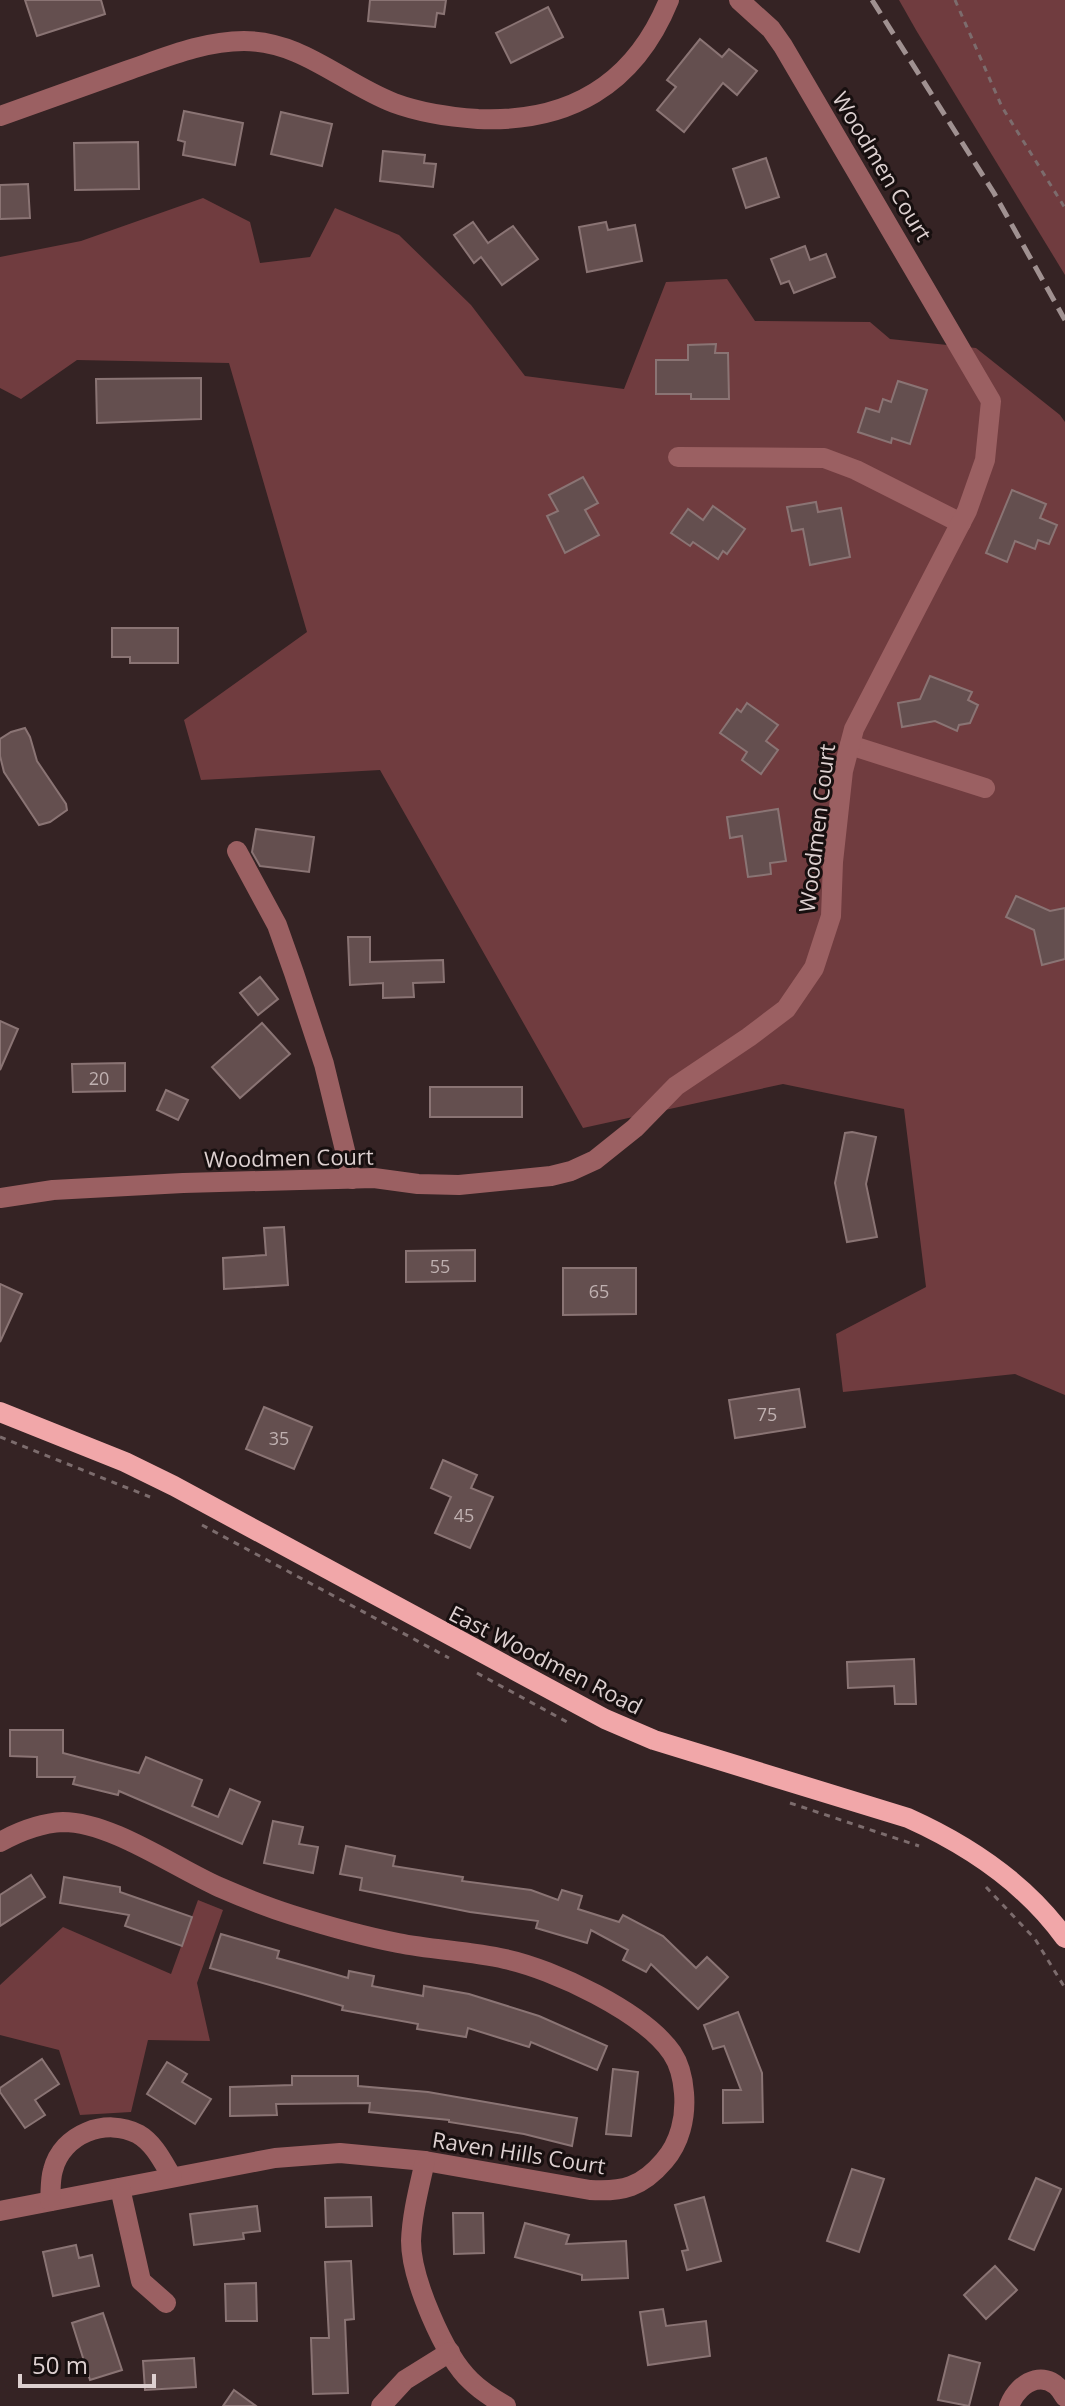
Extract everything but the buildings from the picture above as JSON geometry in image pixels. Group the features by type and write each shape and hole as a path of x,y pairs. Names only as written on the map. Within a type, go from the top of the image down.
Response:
{"main road":[{"name":"East Woodmen Road","path":"0,1412 125,1462 174,1486 605,1719 654,1740 908,1818 948,1836 1025,1894 1065,1938"}],"street":[{"path":"0,116 176,53 243,41 285,46 365,89 417,110 482,119 536,116 576,104 616,79 652,34 669,0"},
{"name":"Woodmen Court","path":"0,1198 53,1190 169,1184 352,1179 459,1185 551,1176 585,1166 635,1128 676,1086 786,1009 814,968 831,916 833,862 843,771 854,729 961,523 985,460 991,401 783,46 771,29 739,0"},
{"path":"678,457 824,458 856,470 961,523"},
{"path":"850,745 985,788"},
{"path":"237,851 277,925 290,961 324,1064 352,1179"},
{"name":"Raven Hills Court","path":"0,1842 40,1825 63,1822 85,1825 112,1834 218,1887 292,1915 388,1941 505,1959 537,1968 573,1983 638,2020 659,2038 673,2054 682,2074 685,2098 681,2130 672,2152 656,2171 639,2184 614,2191 590,2190 425,2161 340,2153 305,2154 0,2211"},
{"path":"50,2201 53,2169 58,2158 66,2145 88,2130 118,2128 138,2134 153,2147 172,2177"},
{"path":"425,2161 413,2217 411,2242 414,2273 422,2297 450,2352 468,2379 506,2406"},
{"path":"120,2188 141,2281 166,2303"},
{"path":"381,2406 405,2380 450,2352"},
{"path":"1009,2406 1014,2393 1026,2383 1042,2379 1054,2382 1065,2397"}],"path":[{"path":"955,0 1002,107 1065,208"}],"shaded area":[{"path":"899,0 1065,0 1065,275 916,30"},
{"path":"203,198 250,222 260,263 310,257 335,208 399,235 471,305 525,376 624,389 666,282 727,279 755,321 870,322 890,339 976,348 1060,415 1065,422 1065,1395 1015,1374 843,1392 836,1334 926,1287 904,1109 783,1084 583,1128 380,770 201,780 184,720 307,632 229,363 77,360 21,399 0,388 0,257 81,241"},
{"path":"198,1900 223,1910 197,1983 210,2041 148,2040 131,2112 80,2115 59,2050 0,2035 0,1985 63,1927 171,1974"}],"railway":[{"path":"872,0 994,193 1065,320"}]}
